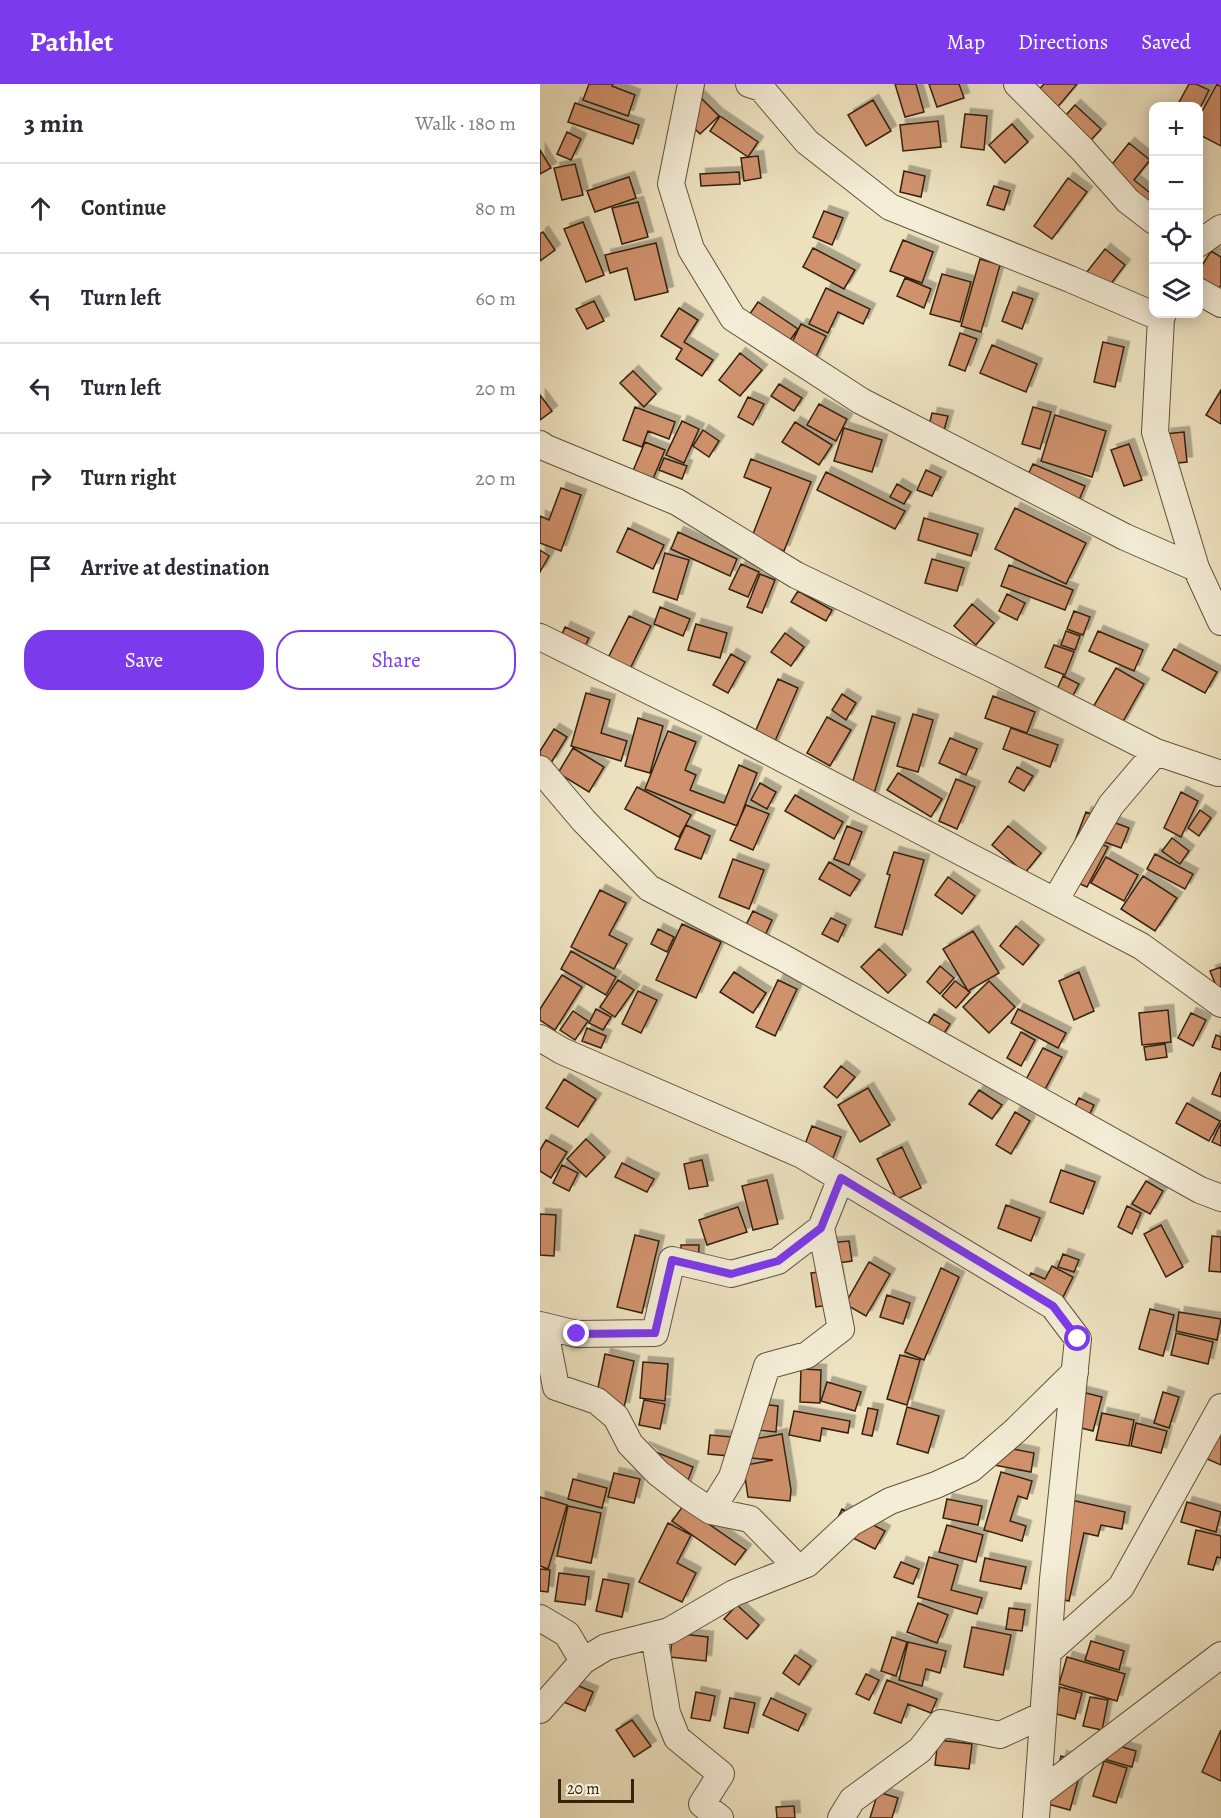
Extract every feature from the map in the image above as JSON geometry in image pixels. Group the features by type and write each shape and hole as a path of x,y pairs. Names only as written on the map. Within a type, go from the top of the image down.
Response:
{"street":[{"path":"691,84 671,184 691,249 733,318 861,401 1125,537 1197,568"},
{"path":"749,84 761,88 807,142 890,207 1149,311"},
{"path":"1017,84 1082,149 1128,201 1149,216"},
{"path":"1203,241 1221,228"},
{"path":"1203,294 1221,304"},
{"path":"1162,318 1155,432 1197,568 1221,622"},
{"path":"540,444 677,502 796,575 992,669 1156,752 1220,770"},
{"path":"540,637 714,723 1141,946 1221,1004"},
{"path":"1055,902 1111,805 1156,752"},
{"path":"540,769 584,821 649,888 782,957 1200,1190 1221,1198"},
{"path":"540,1038 562,1051 802,1155 1053,1306 1078,1339 1053,1579 1037,1806"},
{"path":"797,1567 750,1519 711,1511 658,1473 630,1444 616,1417 597,1401 556,1387 542,1326 577,1334 655,1333 672,1260 731,1274 778,1261 821,1228 841,1178"},
{"path":"711,1511 732,1477 767,1366 807,1355 841,1329 821,1228"},
{"path":"540,1710 583,1661 606,1647 669,1631 734,1593 807,1564 851,1523 890,1501 936,1485 971,1469 1016,1431 1075,1372"},
{"path":"1048,1652 1120,1587 1221,1407"},
{"path":"540,1618 567,1634 583,1661"},
{"path":"654,1635 667,1713 677,1738 720,1774 702,1804 720,1818"},
{"path":"1037,1806 1221,1655"},
{"path":"841,1818 852,1800 920,1750 942,1722 1000,1735 1043,1715"}],"building":[{"path":"589,84 613,84 612,86 635,95 628,116 583,100"},
{"path":"895,84 916,84 924,112 905,117"},
{"path":"929,84 959,84 964,98 937,107"},
{"path":"1044,84 1077,84 1056,109 1037,92"},
{"path":"1189,84 1196,84 1209,90 1203,102 1179,102"},
{"path":"1217,84 1221,87 1221,146 1203,137 1203,110"},
{"path":"692,89 719,116 700,134 673,107"},
{"path":"873,100 891,131 866,146 848,115"},
{"path":"575,103 639,125 633,144 568,122"},
{"path":"1075,105 1101,129 1083,149 1057,125"},
{"path":"965,114 987,116 984,150 961,147"},
{"path":"720,116 758,142 748,157 710,131"},
{"path":"938,121 941,147 903,151 900,125"},
{"path":"1012,124 1028,142 1005,163 989,145"},
{"path":"567,132 581,139 571,160 557,154"},
{"path":"1129,143 1149,159 1134,180 1149,192 1149,205 1101,178"},
{"path":"540,150 551,168 540,174"},
{"path":"758,156 761,178 744,181 741,158"},
{"path":"575,164 583,195 562,200 554,168"},
{"path":"904,171 925,176 921,197 900,192"},
{"path":"739,172 740,184 701,186 700,174"},
{"path":"629,177 636,198 595,212 587,191"},
{"path":"1068,178 1087,192 1052,239 1034,226"},
{"path":"994,186 1010,191 1004,210 987,205"},
{"path":"638,202 648,237 622,244 612,208"},
{"path":"824,211 843,218 832,245 813,237"},
{"path":"583,222 604,275 586,282 564,229"},
{"path":"543,232 555,250 540,261 540,234"},
{"path":"903,240 933,252 922,283 890,271"},
{"path":"656,243 668,292 635,300 627,268 610,273 605,255"},
{"path":"813,248 855,270 844,289 803,267"},
{"path":"1105,249 1125,265 1107,289 1086,273"},
{"path":"1211,251 1221,257 1221,285 1218,290 1203,281 1203,264"},
{"path":"980,259 1000,265 981,332 961,326"},
{"path":"942,274 971,282 960,322 930,314"},
{"path":"905,278 931,289 924,308 897,296"},
{"path":"826,288 870,309 863,324 838,312 828,333 809,324"},
{"path":"1013,292 1033,299 1022,329 1002,321"},
{"path":"594,301 604,321 587,329 576,309"},
{"path":"758,302 798,329 781,353 741,327"},
{"path":"679,308 698,320 684,342 713,360 702,376 676,359 682,349 661,336"},
{"path":"801,324 826,336 811,367 786,355"},
{"path":"960,333 977,339 965,371 949,365"},
{"path":"1103,342 1124,347 1115,387 1094,382"},
{"path":"992,345 1037,364 1026,392 980,373"},
{"path":"740,353 762,370 740,396 719,380"},
{"path":"633,371 656,394 644,407 620,383"},
{"path":"779,384 802,398 794,411 771,396"},
{"path":"1221,390 1221,424 1206,415"},
{"path":"540,395 552,411 540,420"},
{"path":"748,397 764,404 753,425 738,417"},
{"path":"819,404 847,419 836,441 807,425"},
{"path":"635,407 675,422 669,439 648,431 642,447 623,440"},
{"path":"1033,407 1051,412 1040,449 1022,444"},
{"path":"932,413 948,416 943,434 928,430"},
{"path":"1055,415 1106,431 1092,477 1041,461"},
{"path":"682,421 699,429 684,463 666,455"},
{"path":"795,422 832,445 819,465 782,442"},
{"path":"844,428 882,440 872,472 834,461"},
{"path":"703,430 719,441 709,457 693,446"},
{"path":"1184,432 1187,462 1168,464 1165,434"},
{"path":"645,442 665,450 648,491 628,483"},
{"path":"1129,444 1142,480 1124,486 1111,450"},
{"path":"664,458 687,466 682,479 659,470"},
{"path":"751,459 811,482 784,551 751,539 771,488 744,477"},
{"path":"1033,464 1085,486 1077,505 1024,483"},
{"path":"926,470 941,477 932,496 917,490"},
{"path":"826,472 905,511 895,529 817,490"},
{"path":"897,484 911,492 904,504 890,497"},
{"path":"561,488 581,495 561,551 540,543 540,516 549,520"},
{"path":"1015,508 1086,543 1066,584 995,549"},
{"path":"924,518 978,534 971,556 918,540"},
{"path":"628,528 664,545 653,569 617,552"},
{"path":"678,532 737,559 730,576 671,549"},
{"path":"540,550 549,556 540,572"},
{"path":"665,553 689,560 677,600 653,592"},
{"path":"932,559 964,568 957,591 925,583"},
{"path":"741,564 759,572 748,597 729,589"},
{"path":"1009,565 1073,590 1065,610 1001,586"},
{"path":"760,574 775,580 762,613 747,607"},
{"path":"798,591 832,610 826,621 791,602"},
{"path":"1007,594 1025,603 1017,620 999,611"},
{"path":"972,604 994,623 976,645 954,626"},
{"path":"660,607 690,619 683,636 654,624"},
{"path":"1074,611 1090,617 1083,635 1067,629"},
{"path":"629,616 651,626 626,677 604,666"},
{"path":"696,624 727,633 720,658 688,650"},
{"path":"565,627 589,638 583,650 560,639"},
{"path":"1066,631 1080,636 1075,650 1061,645"},
{"path":"1098,631 1143,650 1134,671 1089,651"},
{"path":"785,633 804,647 791,666 771,652"},
{"path":"1054,645 1074,652 1065,675 1045,667"},
{"path":"1174,649 1217,672 1205,693 1162,670"},
{"path":"731,654 745,662 728,693 713,685"},
{"path":"1116,668 1144,684 1121,725 1092,709"},
{"path":"1063,676 1079,684 1071,699 1056,692"},
{"path":"778,679 798,688 772,748 752,739"},
{"path":"586,693 610,700 601,733 627,741 621,761 571,746"},
{"path":"842,694 856,703 846,720 832,710"},
{"path":"993,696 1035,712 1027,733 985,718"},
{"path":"913,714 933,720 918,772 897,766"},
{"path":"872,716 895,723 873,797 850,791"},
{"path":"827,717 851,730 830,766 807,753"},
{"path":"638,718 663,726 650,773 625,766"},
{"path":"1011,728 1058,745 1050,767 1003,749"},
{"path":"554,729 567,737 551,763 540,756 540,751"},
{"path":"668,731 696,742 685,770 696,775 690,790 724,803 739,765 757,773 737,826 645,789"},
{"path":"950,738 977,749 966,775 939,763"},
{"path":"573,748 604,767 589,792 558,773"},
{"path":"1017,767 1033,776 1024,791 1009,782"},
{"path":"898,773 942,799 931,817 887,790"},
{"path":"956,779 975,787 957,829 939,821"},
{"path":"760,783 776,792 767,809 751,800"},
{"path":"637,787 691,815 679,837 625,809"},
{"path":"1181,792 1198,801 1181,837 1164,828"},
{"path":"795,795 843,822 834,839 785,811"},
{"path":"746,805 769,814 753,850 730,840"},
{"path":"1200,810 1211,818 1199,836 1188,828"},
{"path":"1086,812 1129,828 1121,848 1088,836 1068,859"},
{"path":"686,825 710,836 701,859 675,849"},
{"path":"847,826 862,832 849,865 834,859"},
{"path":"1008,826 1041,853 1025,873 992,845"},
{"path":"1172,838 1189,851 1180,864 1162,851"},
{"path":"1091,839 1108,847 1087,887 1078,883 1046,894 1063,861 1077,867"},
{"path":"894,852 924,860 902,935 875,927"},
{"path":"1155,854 1193,874 1185,889 1147,869"},
{"path":"1106,857 1138,875 1124,901 1091,883"},
{"path":"733,859 764,870 749,909 719,897"},
{"path":"829,862 860,880 850,896 819,879"},
{"path":"1143,876 1177,898 1155,931 1121,909"},
{"path":"948,877 975,896 962,914 935,895"},
{"path":"600,890 626,903 609,935 627,944 614,969 571,947"},
{"path":"753,911 772,920 762,942 742,933"},
{"path":"831,918 846,925 838,942 822,934"},
{"path":"682,924 721,942 696,998 656,980"},
{"path":"1016,926 1039,945 1023,965 1000,946"},
{"path":"658,929 674,937 667,952 651,944"},
{"path":"973,931 999,973 968,991 943,949"},
{"path":"879,949 906,975 888,993 861,967"},
{"path":"571,951 616,977 606,995 561,969"},
{"path":"940,966 954,978 940,994 927,982"},
{"path":"1221,967 1221,998 1210,971"},
{"path":"734,972 766,993 753,1013 720,992"},
{"path":"1079,972 1094,1011 1074,1020 1059,981"},
{"path":"562,975 582,987 555,1030 540,1020 540,1009"},
{"path":"618,980 634,990 615,1017 600,1007"},
{"path":"778,980 797,989 775,1036 756,1027"},
{"path":"955,981 970,992 956,1008 942,996"},
{"path":"989,981 1015,1007 989,1033 963,1007"},
{"path":"638,991 657,1000 641,1033 622,1024"},
{"path":"596,1009 611,1017 603,1030 589,1023"},
{"path":"1018,1009 1066,1033 1058,1048 1011,1023"},
{"path":"1168,1010 1171,1042 1142,1045 1139,1013"},
{"path":"573,1011 588,1021 575,1040 560,1030"},
{"path":"1191,1013 1206,1020 1193,1046 1178,1038"},
{"path":"934,1014 950,1024 939,1041 923,1032"},
{"path":"587,1028 606,1036 601,1048 582,1041"},
{"path":"1021,1032 1035,1040 1021,1066 1007,1058"},
{"path":"1216,1035 1221,1037 1221,1050 1212,1047"},
{"path":"1165,1044 1167,1057 1146,1060 1144,1047"},
{"path":"1043,1048 1062,1057 1041,1097 1022,1087"},
{"path":"841,1066 855,1077 837,1098 824,1087"},
{"path":"1221,1072 1221,1097 1212,1094"},
{"path":"564,1079 596,1099 578,1127 546,1108"},
{"path":"868,1088 890,1125 860,1142 838,1105"},
{"path":"979,1090 1002,1105 992,1119 969,1104"},
{"path":"1079,1098 1094,1105 1083,1128 1068,1120"},
{"path":"1187,1103 1220,1121 1209,1141 1176,1123"},
{"path":"1015,1112 1030,1121 1011,1154 996,1145"},
{"path":"1221,1123 1221,1146 1212,1142"},
{"path":"812,1126 841,1137 831,1163 802,1152"},
{"path":"586,1139 605,1157 586,1177 567,1159"},
{"path":"546,1140 567,1152 551,1178 540,1171 540,1150"},
{"path":"902,1147 921,1188 897,1199 877,1159"},
{"path":"702,1160 708,1186 689,1189 684,1164"},
{"path":"622,1163 654,1179 647,1192 615,1177"},
{"path":"562,1165 578,1173 569,1191 553,1183"},
{"path":"1061,1170 1095,1182 1083,1214 1050,1202"},
{"path":"767,1180 778,1224 753,1230 742,1186"},
{"path":"1146,1181 1163,1191 1150,1214 1132,1204"},
{"path":"1006,1205 1040,1218 1031,1241 998,1228"},
{"path":"1127,1206 1141,1213 1132,1234 1118,1227"},
{"path":"738,1207 747,1232 707,1245 699,1220"},
{"path":"540,1214 556,1215 554,1256 540,1255"},
{"path":"1161,1225 1183,1267 1166,1277 1144,1234"},
{"path":"635,1235 659,1241 642,1313 617,1307"},
{"path":"1212,1236 1221,1237 1221,1272 1209,1271"},
{"path":"849,1241 852,1261 831,1264 828,1243"},
{"path":"681,1245 699,1245 698,1275 681,1274"},
{"path":"1063,1254 1079,1260 1074,1272 1058,1267"},
{"path":"869,1262 890,1274 866,1316 845,1304"},
{"path":"1052,1266 1073,1277 1056,1311 1021,1293 1031,1273 1045,1279"},
{"path":"941,1268 959,1277 924,1360 905,1352"},
{"path":"837,1270 842,1303 816,1307 811,1273"},
{"path":"887,1295 910,1303 903,1324 880,1317"},
{"path":"1150,1309 1174,1315 1163,1356 1139,1349"},
{"path":"1179,1312 1221,1319 1217,1340 1176,1331"},
{"path":"1176,1333 1213,1342 1208,1364 1171,1355"},
{"path":"605,1354 634,1361 624,1408 595,1402"},
{"path":"900,1355 920,1360 907,1405 887,1399"},
{"path":"643,1362 668,1364 665,1401 640,1398"},
{"path":"801,1369 821,1370 820,1403 800,1402"},
{"path":"827,1382 861,1392 855,1411 821,1401"},
{"path":"1078,1391 1102,1397 1093,1431 1070,1425"},
{"path":"1163,1392 1179,1397 1169,1428 1154,1423"},
{"path":"644,1400 665,1404 660,1429 639,1425"},
{"path":"750,1403 778,1406 776,1432 748,1429"},
{"path":"907,1407 939,1416 928,1453 897,1444"},
{"path":"868,1408 878,1410 872,1436 862,1434"},
{"path":"794,1411 850,1421 848,1433 822,1428 820,1441 789,1435"},
{"path":"1102,1413 1134,1420 1129,1446 1096,1440"},
{"path":"1136,1423 1167,1431 1161,1453 1131,1446"},
{"path":"1221,1427 1221,1465 1198,1455"},
{"path":"782,1434 791,1490 790,1501 748,1497 746,1465 773,1460 708,1454 710,1435 755,1439"},
{"path":"987,1444 1034,1453 1031,1472 983,1463"},
{"path":"643,1447 693,1467 686,1486"},
{"path":"1001,1472 1032,1481 1027,1499 1018,1496 1010,1521 1026,1526 1022,1541 984,1530"},
{"path":"614,1473 640,1479 634,1503 608,1497"},
{"path":"573,1479 607,1488 602,1508 568,1499"},
{"path":"540,1497 567,1505 548,1569 540,1566"},
{"path":"947,1499 982,1506 978,1525 943,1518"},
{"path":"1071,1500 1125,1512 1122,1529 1101,1525 1098,1536 1084,1533 1069,1601 1050,1597"},
{"path":"1187,1502 1221,1512 1216,1532 1181,1522"},
{"path":"568,1506 601,1513 591,1563 557,1556"},
{"path":"683,1506 746,1550 735,1565 672,1521"},
{"path":"842,1509 885,1531 875,1549 833,1528"},
{"path":"668,1523 691,1535 677,1563 696,1573 682,1602 639,1582"},
{"path":"947,1525 983,1535 976,1562 939,1552"},
{"path":"1196,1530 1221,1536 1221,1558 1217,1557 1213,1570 1188,1564"},
{"path":"929,1557 958,1565 951,1590 982,1598 977,1614 918,1597"},
{"path":"985,1558 1026,1567 1021,1589 980,1581"},
{"path":"901,1562 919,1569 913,1584 894,1577"},
{"path":"540,1569 550,1570 548,1592 540,1591"},
{"path":"559,1573 589,1577 585,1605 555,1601"},
{"path":"603,1579 629,1584 622,1617 596,1611"},
{"path":"918,1603 948,1615 937,1643 907,1632"},
{"path":"737,1605 759,1625 747,1639 724,1619"},
{"path":"1009,1608 1025,1610 1022,1631 1006,1629"},
{"path":"972,1627 1011,1635 1003,1675 964,1667"},
{"path":"673,1633 708,1637 706,1661 670,1657"},
{"path":"892,1637 907,1642 896,1676 881,1671"},
{"path":"1091,1641 1124,1651 1119,1670 1085,1660"},
{"path":"908,1642 946,1651 940,1673 926,1669 922,1686 899,1680"},
{"path":"795,1655 811,1666 799,1685 783,1673"},
{"path":"1067,1657 1125,1674 1117,1701 1059,1684"},
{"path":"866,1674 879,1680 869,1700 856,1694"},
{"path":"560,1678 593,1692 585,1711 552,1697"},
{"path":"887,1680 937,1699 931,1713 908,1704 901,1723 874,1713"},
{"path":"1060,1687 1082,1693 1075,1719 1053,1713"},
{"path":"696,1692 715,1696 710,1721 691,1718"},
{"path":"1090,1697 1108,1700 1102,1730 1083,1726"},
{"path":"730,1698 755,1703 748,1733 724,1728"},
{"path":"771,1698 806,1714 798,1731 763,1715"},
{"path":"632,1720 651,1746 634,1757 616,1730"},
{"path":"1221,1730 1221,1781 1202,1772"},
{"path":"1095,1739 1136,1751 1132,1767 1090,1755"},
{"path":"938,1740 972,1744 969,1769 935,1765"},
{"path":"1061,1756 1083,1762 1070,1810 1029,1799 1056,1777"},
{"path":"1104,1761 1127,1768 1116,1803 1093,1796"},
{"path":"878,1792 898,1798 892,1818 870,1818"},
{"path":"794,1806 795,1818 777,1818 776,1807"}],"route":[{"path":"577,1334 655,1333 672,1260 731,1274 778,1261 821,1228 841,1178 1053,1306 1078,1339"}]}
